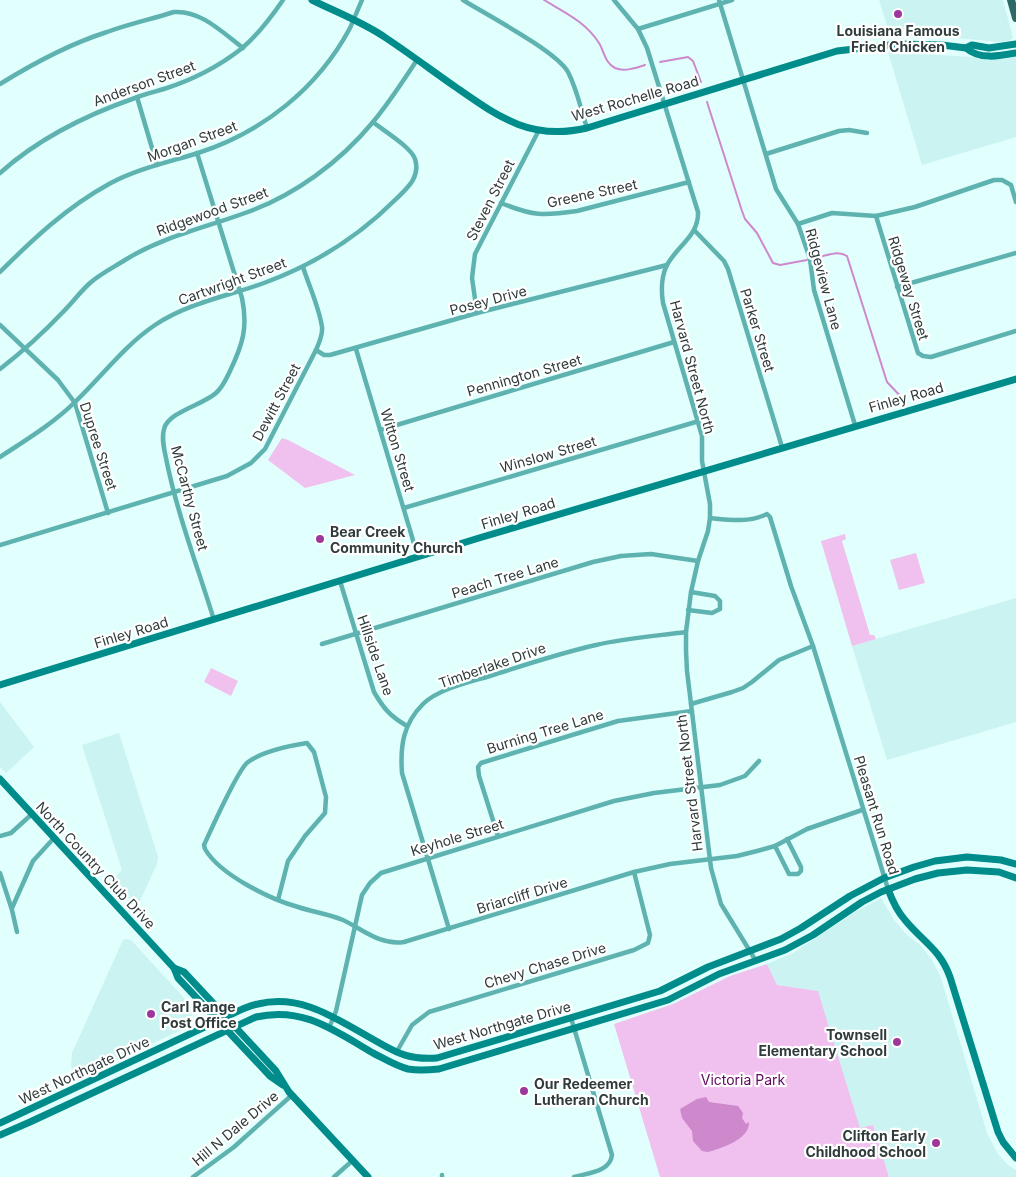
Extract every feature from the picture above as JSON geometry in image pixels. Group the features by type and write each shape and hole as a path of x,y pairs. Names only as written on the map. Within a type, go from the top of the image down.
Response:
{"main road":[{"path":"1011,0 1016,18"}],"street":[{"name":"Anderson Street","path":"0,173 36,145 86,116 188,81 229,58 243,48 283,0"},
{"name":"West Rochelle Road","path":"312,0 353,19 384,37 496,115 522,126 539,130 567,131 586,128 822,55 854,48 911,44 966,48 972,45 989,48 1016,44"},
{"name":"Morgan Street","path":"0,272 40,232 78,203 109,184 157,165 198,153 242,135 289,104 322,69 350,28 362,0"},
{"path":"463,0 532,42 561,63 572,80 586,128"},
{"path":"614,0 638,29 652,62 698,212 695,231"},
{"path":"638,29 720,2 732,0"},
{"name":"Ridgeview Lane","path":"720,2 776,189 798,224 810,259 814,290 856,425"},
{"path":"0,84 24,69 69,46 107,32 174,12 182,11 200,17 243,48"},
{"name":"West Rochelle Road","path":"966,48 972,54 990,56 1016,53"},
{"name":"Ridgewood Street","path":"0,369 25,350 90,282 141,250 168,238 256,209 291,192 335,160 373,122 417,60"},
{"path":"137,97 157,165"},
{"name":"Cartwright Street","path":"0,457 38,432 75,403 133,342 155,325 174,314 303,267 346,241 381,214 412,183 416,175 415,159 412,152 373,122"},
{"name":"Steven Street","path":"477,313 472,278 475,254 539,130"},
{"path":"766,154 839,131 849,130 867,134"},
{"name":"McCarthy Street","path":"198,153 240,291 245,313 245,327 242,343 226,379 216,394 172,418 165,426 163,441 173,492 214,620"},
{"path":"798,224 832,213 876,216 915,207 994,180 1002,180 1011,184 1016,202"},
{"name":"Greene Street","path":"502,202 527,213 543,215 562,213 577,211 689,182"},
{"name":"Ridgeway Street","path":"876,216 918,353 931,357 1016,331"},
{"name":"Harvard Street North","path":"695,231 667,265 662,279 662,291 674,342 702,436 702,461 709,491 710,518 698,561 688,610 686,632 687,671 714,885 721,904 756,962"},
{"name":"Parker Street","path":"695,231 718,254 728,269 782,447"},
{"path":"897,287 1016,253"},
{"name":"Posey Drive","path":"316,350 330,356 477,313 667,265"},
{"name":"Dewitt Street","path":"0,545 227,476 244,468 258,456 265,449 321,337 322,328 303,267"},
{"name":"Dupree Street","path":"0,325 58,380 75,403 108,513"},
{"name":"Pennington Street","path":"380,430 674,342"},
{"name":"Witton Street","path":"356,349 418,557"},
{"name":"Finley Road","path":"0,685 782,447 1016,379"},
{"name":"Winslow Street","path":"404,508 698,421"},
{"name":"Pleasant Run Road","path":"710,518 730,520 754,519 767,514 770,517 791,586 813,646 888,890 904,919 928,942 944,963 998,1132 1003,1142 1016,1158"},
{"name":"Peach Tree Lane","path":"322,644 593,562 621,556 651,554 698,561"},
{"name":"Hillside Lane","path":"340,581 374,692 383,709 407,726"},
{"path":"688,610 712,613 720,609 720,601 715,596 691,592"},
{"name":"Timberlake Drive","path":"449,928 402,774 400,754 407,726 417,710 426,702 449,689 597,644 686,632"},
{"path":"691,704 743,688 779,660 813,646"},
{"name":"Burning Tree Lane","path":"498,836 479,776 478,767 481,763 618,721 692,711"},
{"name":"Briarcliff Drive","path":"278,900 288,862 305,836 325,813 326,797 314,752 307,743 260,756 243,766 204,845 205,849 223,868 250,886 278,900 342,920 386,942 396,943 634,872 670,864 737,856 775,846 807,829 862,810"},
{"name":"Keyhole Street","path":"329,1028 334,1018 362,895 375,878 388,870 614,800 720,785 745,776 760,761"},
{"name":"North Country Club Drive","path":"0,779 174,968 178,978 225,1030 270,1076 285,1087"},
{"path":"0,836 11,833 32,814"},
{"path":"12,908 33,861 54,838"},
{"path":"775,846 789,874 798,874 801,867 787,839"},
{"path":"967,857 967,870"},
{"name":"West Northgate Drive","path":"0,1123 226,1016 260,1003 291,1001 316,1008 396,1053 408,1057 437,1058 653,993 718,963 751,952 801,928 835,904 884,878 935,861 967,857 994,859 1016,864"},
{"name":"West Northgate Drive","path":"0,1135 256,1017 282,1014 305,1017 329,1028 390,1063 407,1068 439,1069 668,1000 719,974 756,962 792,946 813,935 862,902 915,879 938,873 967,870 999,872 1016,878"},
{"name":"Chevy Chase Drive","path":"396,1053 412,1025 429,1012 634,950 648,943 650,940 650,930 638,893 634,872"},
{"path":"0,873 12,908 17,932"},
{"name":"North Country Club Drive","path":"174,968 184,972 226,1016 276,1071 292,1095 368,1177"},
{"path":"571,1018 612,1155 612,1160 607,1166 574,1177"},
{"path":"460,1052 464,1063"},
{"path":"90,1082 94,1092"},
{"name":"Hill N Dale Drive","path":"193,1177 234,1147 292,1095"},
{"path":"334,1177 352,1161"}],"shaded area":[{"path":"879,0 1003,0 1013,38 1008,41 999,42 935,36 890,35"},
{"path":"888,52 1005,59 1016,57 1016,137 922,165"},
{"path":"1016,598 1016,722 887,760 852,646"},
{"path":"0,702 34,747 6,773 0,767"},
{"path":"119,733 158,857 157,864 140,901 135,905 112,881 122,870 82,745"},
{"name":"Townsell Elementary School","path":"881,898 894,920 907,935 921,946 932,960 941,978 987,1133 998,1154 1016,1170 1016,1177 889,1177 873,1125 860,1129 818,991 777,985 767,964 793,953 855,912"},
{"path":"123,940 131,940 194,1009 187,1027 74,1081 71,1065 72,1053"},
{"path":"706,1097 709,1102 738,1106 743,1113 742,1118 746,1124 749,1122 748,1128 740,1138 708,1152 702,1151 693,1141 692,1131 682,1118 680,1109 697,1099"}],"green space":[{"path":"282,438 355,475 305,488 268,460"},
{"path":"845,534 846,539 842,541 870,635 874,635 876,639 852,646 821,541"},
{"path":"916,553 925,583 899,590 890,560"},
{"path":"211,668 238,681 231,696 204,682"},
{"name":"Victoria Park","path":"767,964 777,985 818,991 860,1128 873,1125 889,1177 660,1177 614,1024 673,1004 730,976"}],"waterway":[{"path":"544,0 588,29 599,43 609,63 615,68 626,70 645,65"},
{"path":"660,62 688,57 693,61 701,82"},
{"path":"707,102 745,219 757,233 773,263 780,265 807,260"},
{"path":"819,257 837,253 847,256 887,382 906,402"}],"place":[{"name":"Louisiana Famous Fried Chicken","path":"898,14"},
{"name":"Bear Creek Community Church","path":"320,539"},
{"name":"Carl Range Post Office","path":"151,1014"},
{"name":"Townsell Elementary School","path":"897,1042"},
{"name":"Our Redeemer Lutheran Church","path":"524,1091"},
{"name":"Clifton Early Childhood School","path":"936,1143"}]}
